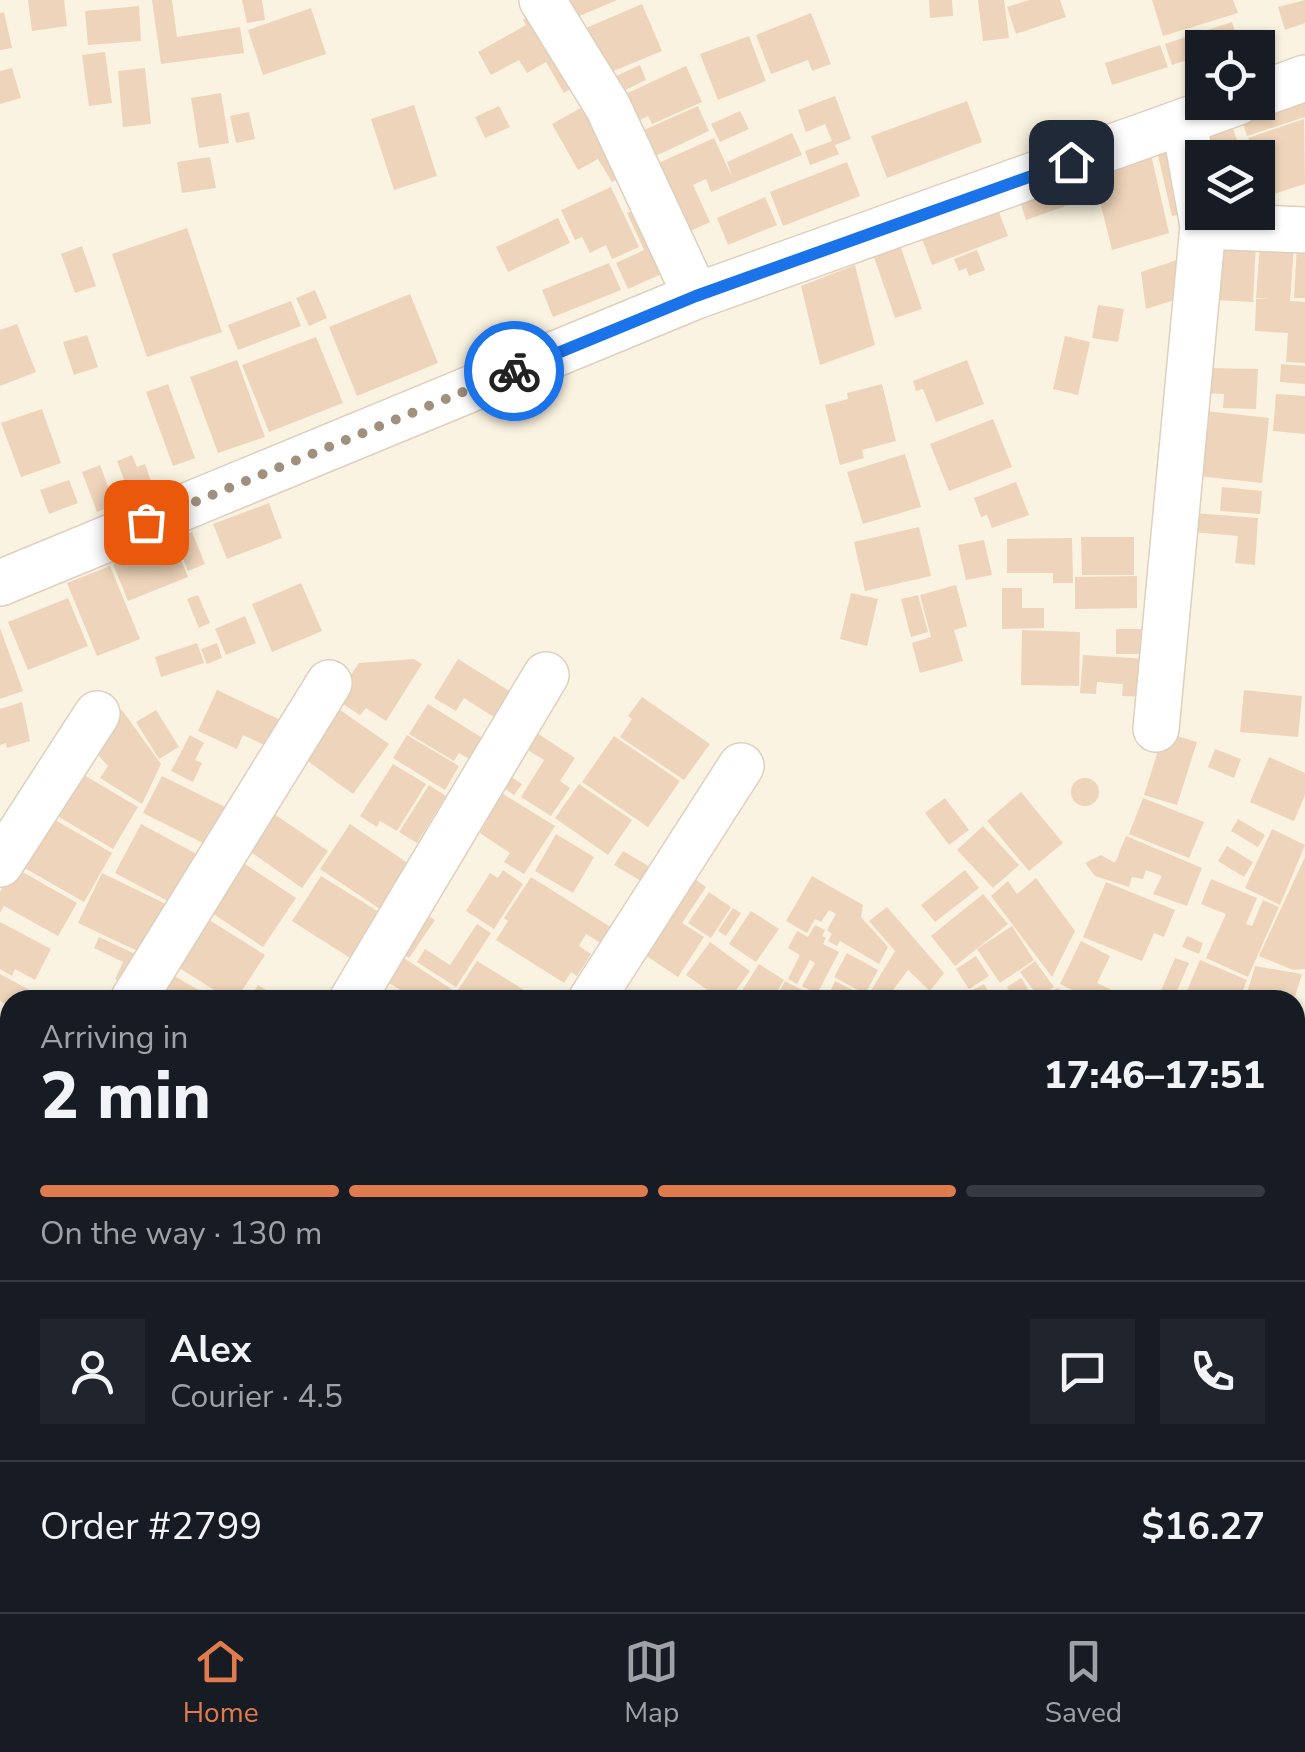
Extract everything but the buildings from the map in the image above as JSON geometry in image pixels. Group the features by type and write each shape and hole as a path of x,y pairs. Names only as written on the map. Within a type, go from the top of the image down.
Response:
{"street":[{"path":"542,0 608,107 696,296"},
{"path":"1275,89 1305,78"},
{"path":"0,583 696,296 1189,120"},
{"path":"1184,122 1187,140"},
{"path":"1275,229 1305,230"},
{"path":"1156,728 1203,230"},
{"path":"358,990 546,674"},
{"path":"139,990 329,683"},
{"path":"0,864 19,808 97,714"},
{"path":"597,990 740,766"}],"way so far":[{"path":"146,522 514,371"}],"route":[{"path":"514,371 696,296 1071,162"}]}
